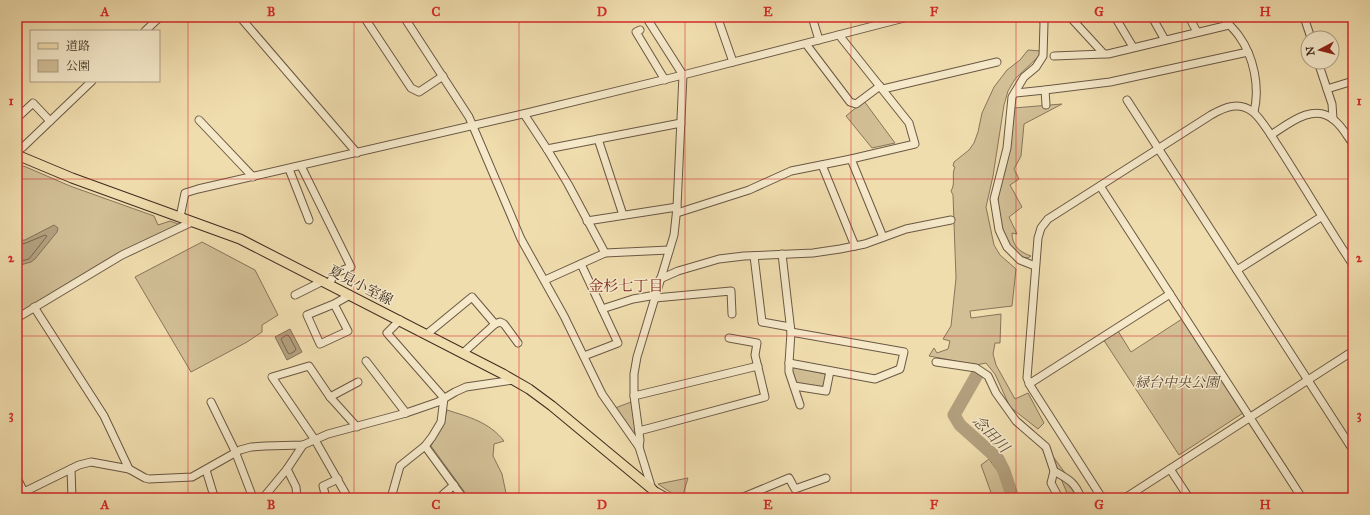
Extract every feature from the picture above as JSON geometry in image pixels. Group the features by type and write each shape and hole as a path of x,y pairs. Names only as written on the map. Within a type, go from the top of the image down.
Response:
{"main road":[{"name":"夏見小室線","path":"17,155 72,178 240,239 463,353 513,380 552,406 652,489 659,498"}],"street":[{"path":"147,30 160,17"},
{"path":"240,17 357,153"},
{"path":"364,17 414,91 419,92 443,76"},
{"path":"404,17 469,117 512,219 545,280 602,394 638,447 652,489 668,498"},
{"path":"638,447 640,440 634,396 634,374 637,357 674,235 677,210 683,75 646,17"},
{"path":"812,17 819,40"},
{"path":"180,217 185,193 665,80 806,44 891,19 908,17"},
{"path":"1035,266 1024,262 1012,252 1001,236 994,199 1007,148 1012,97 1024,77 1036,67 1043,56 1044,23 1042,17"},
{"path":"1070,17 1104,54"},
{"path":"1115,17 1133,47"},
{"path":"1152,17 1165,40"},
{"path":"1189,17 1197,32"},
{"path":"1223,17 1239,36 1248,52 1254,68 1256,103 1254,112"},
{"path":"1304,17 1308,30"},
{"path":"718,19 733,62"},
{"path":"1054,56 1108,54 1229,25"},
{"path":"640,30 636,32 665,80"},
{"path":"587,221 623,215 677,210 748,190 791,171 852,159 914,144 909,123 839,34"},
{"path":"806,44 850,102 856,104 882,87 997,62"},
{"path":"1015,92 1110,82 1248,52"},
{"path":"1321,70 1332,104 1333,119"},
{"path":"1327,89 1353,81"},
{"path":"17,151 91,82"},
{"path":"1045,90 1046,105"},
{"path":"1127,100 1353,450"},
{"path":"17,118 33,103 50,120"},
{"path":"1102,498 1029,384 1027,378 1038,238 1041,228 1048,219 1211,115 1227,106 1240,106 1254,112 1271,135 1321,217 1353,265"},
{"path":"1271,135 1298,118 1318,113 1333,119 1353,144"},
{"path":"524,114 568,184 604,253"},
{"path":"199,120 254,177"},
{"path":"547,149 681,123"},
{"path":"598,139 623,215"},
{"path":"852,159 883,237"},
{"path":"822,165 855,246"},
{"path":"295,295 326,283 335,273 351,266 301,166"},
{"path":"289,169 309,220"},
{"path":"1100,186 1302,498"},
{"path":"1237,270 1321,217"},
{"path":"660,279 678,271 719,260 754,256 813,253 855,246 865,244 906,229 951,220"},
{"path":"17,318 134,249 192,222"},
{"path":"545,280 604,253 669,250"},
{"path":"782,254 791,329 788,363 789,372 800,405"},
{"path":"754,256 762,322 904,352 900,369 875,379 788,363"},
{"path":"582,264 618,343 584,356"},
{"path":"602,309 633,299 731,291 732,314"},
{"path":"1029,384 1170,294"},
{"path":"334,304 348,332 320,344 307,315 334,304 350,295"},
{"path":"427,334 472,297 495,324"},
{"path":"34,307 104,416 129,469"},
{"path":"391,498 400,466 425,446 441,422 444,398 387,333 400,320"},
{"path":"463,353 495,324 500,322 504,324 518,342"},
{"path":"639,431 766,397 755,355 757,343 729,338"},
{"path":"1125,498 1353,351"},
{"path":"366,361 406,413"},
{"path":"936,362 976,368 988,376 996,393 1016,421 1046,447 1054,471 1051,483 1059,498"},
{"path":"348,498 315,440 272,377 309,366 330,397 357,427"},
{"path":"634,396 758,366"},
{"path":"794,386 826,391 830,371"},
{"path":"17,478 24,492 79,465 91,462 129,469 145,478 186,478 199,474 236,451 251,447 303,445 328,434 406,413 438,402 466,387 513,380"},
{"path":"330,397 358,382"},
{"path":"210,402 236,451 253,498"},
{"path":"263,498 287,469 303,445"},
{"path":"425,446 464,498"},
{"path":"71,469 72,498"},
{"path":"287,469 296,487 297,498"},
{"path":"1170,469 1189,498"},
{"path":"206,470 213,493 212,498"},
{"path":"1054,471 1071,481 1081,498"},
{"path":"741,498 789,478 795,489 826,478"},
{"path":"326,498 323,486 338,479"},
{"path":"439,498 454,485"}],"green space":[{"path":"1028,50 1041,51 1040,55 1015,79 1008,91 1004,105 993,176 986,207 994,245 1000,255 1016,269 1012,306 970,311 971,318 1001,314 1000,343 995,343 993,354 996,365 1015,399 1028,393 1044,423 1038,429 1010,407 995,374 986,363 976,365 929,356 934,348 937,353 948,349 950,341 943,339 951,326 956,278 953,195 951,191 955,167 953,166 954,162 969,150 974,143 982,113 994,87 1007,70 1020,60"},
{"path":"864,101 895,143 872,148 846,116"},
{"path":"1062,104 1024,124 1021,156 1014,169 1019,179 1010,185 1022,207 1009,217 1017,234 1012,233 1013,241 1017,248 1031,256 1028,258 1021,257 1009,246 999,220 998,197 1014,108"},
{"path":"17,164 70,186 154,216 158,225 170,221 181,225 101,265 17,314"},
{"path":"202,242 255,270 278,315 262,325 262,332 247,342 191,372 135,277"},
{"name":"緑台中央公園","path":"1182,319 1243,413 1179,455 1103,339 1118,331 1131,352"},
{"path":"792,367 825,374 827,377 825,387 822,388 797,384 790,370"},
{"path":"631,402 636,432 633,434 615,408"},
{"path":"447,410 478,421 492,429 504,441 494,444 493,456 502,474 507,498 469,498 431,446 443,424"},
{"path":"1019,418 1036,433 1065,473 1078,498 1069,498 1057,469"},
{"path":"989,459 999,473 1009,498 993,498 981,465"},
{"path":"688,478 682,498 658,484"}],"water":[{"path":"54,225 58,228 57,232 35,259 31,262 17,266 17,241 25,240"},
{"path":"290,329 302,352 287,360 275,337"}],"waterway":[{"name":"念田川","path":"978,373 954,415 960,425 998,459 1004,471 1013,498"}],"district":[{"name":"金杉七丁目","path":"626,286"}]}
